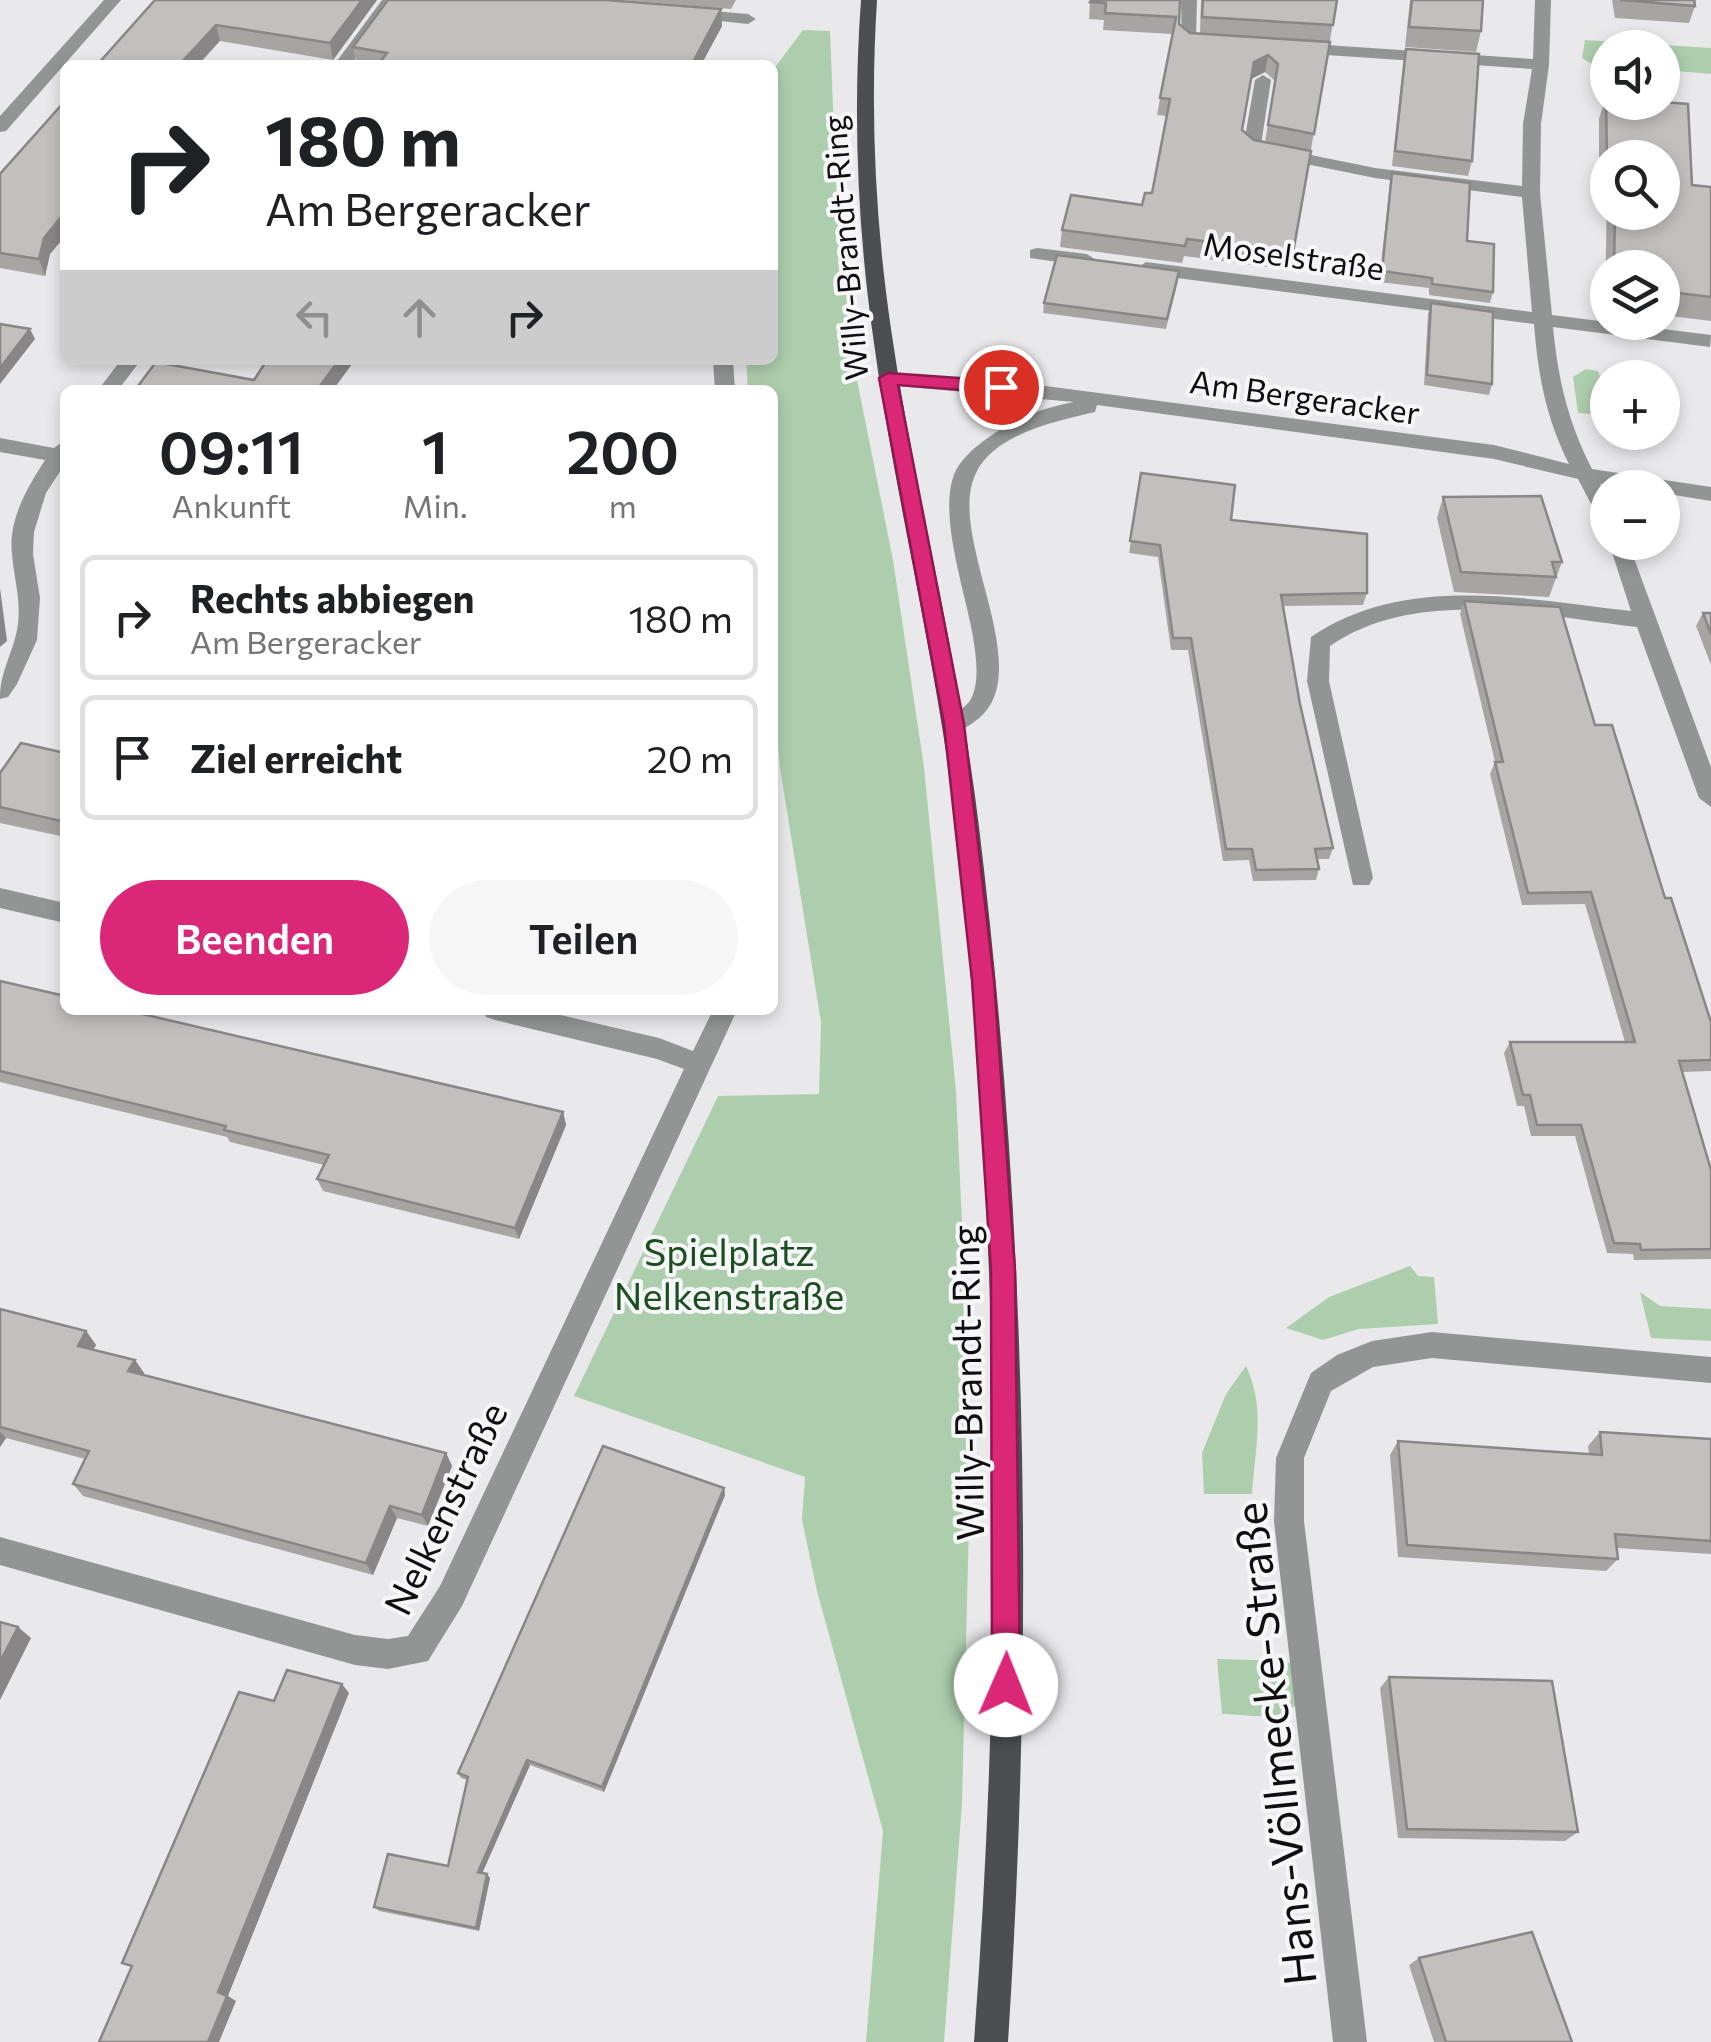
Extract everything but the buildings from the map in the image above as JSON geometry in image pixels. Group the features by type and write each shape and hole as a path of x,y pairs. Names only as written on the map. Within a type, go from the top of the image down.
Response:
{"main road":[{"name":"Willy-Brandt-Ring","path":"869,0 868,174 872,244 888,378 954,724 983,980 998,1164 1006,1366 1008,1625 1002,1865 991,2042"}],"street":[{"path":"0,126 112,0"},
{"path":"346,60 390,0"},
{"path":"1190,0 1188,41 1228,44"},
{"path":"1543,0 1541,65 1532,124 1532,193 1542,320 1548,378 1561,428 1590,479"},
{"path":"670,12 748,19"},
{"path":"1286,48 1541,65"},
{"path":"1263,80 1252,148 1375,173 1532,193"},
{"name":"Moselstraße","path":"1037,254 1710,341"},
{"path":"112,385 127,365"},
{"name":"Am Bergeracker","path":"888,378 964,382 1138,403 1494,452 1588,475 1711,494"},
{"path":"954,724 974,712 986,687 985,654 960,507 964,474 994,443 1026,423 1066,408 1138,403"},
{"path":"0,445 60,453"},
{"path":"0,691 24,653 29,626 30,597 22,546 30,504 60,458"},
{"path":"1624,560 1711,798"},
{"path":"1361,878 1318,682 1318,642 1346,621 1384,608 1432,602 1646,620"},
{"path":"0,898 60,912"},
{"path":"517,1015 659,1049 699,1064"},
{"name":"Nelkenstraße","path":"0,1551 355,1650 388,1654 417,1650 450,1596 722,1015"},
{"name":"Hans-Völlmecke-Straße","path":"1350,2042 1289,1521 1290,1458 1321,1382 1347,1364 1372,1354 1432,1345 1711,1370"}],"green space":[{"name":"Spielplatz Nelkenstraße","path":"803,30 830,31 837,207 853,360 893,560 924,767 956,1091 970,1482 962,1803 944,2042 866,2042 883,1831 817,1591 802,1520 805,1477 574,1396 718,1096 819,1094 821,1022 778,743 778,385 748,385 746,365 778,365 778,63"},
{"path":"1585,40 1590,40 1590,63 1582,58"},
{"path":"1680,46 1711,48 1711,74 1680,71"},
{"path":"1590,370 1590,414 1578,413 1573,377"},
{"path":"1410,1266 1418,1276 1434,1277 1438,1324 1359,1329 1323,1340 1286,1328 1329,1297"},
{"path":"1640,1292 1660,1306 1711,1309 1711,1341 1651,1338"},
{"path":"1246,1366 1257,1413 1252,1494 1204,1494 1202,1453 1226,1394"},
{"path":"1217,1659 1287,1661 1292,1665 1297,1703 1273,1715 1222,1714"}],"route":[{"path":"1001,387 888,378 954,724 983,980 1003,1270 1006,1685"}]}
